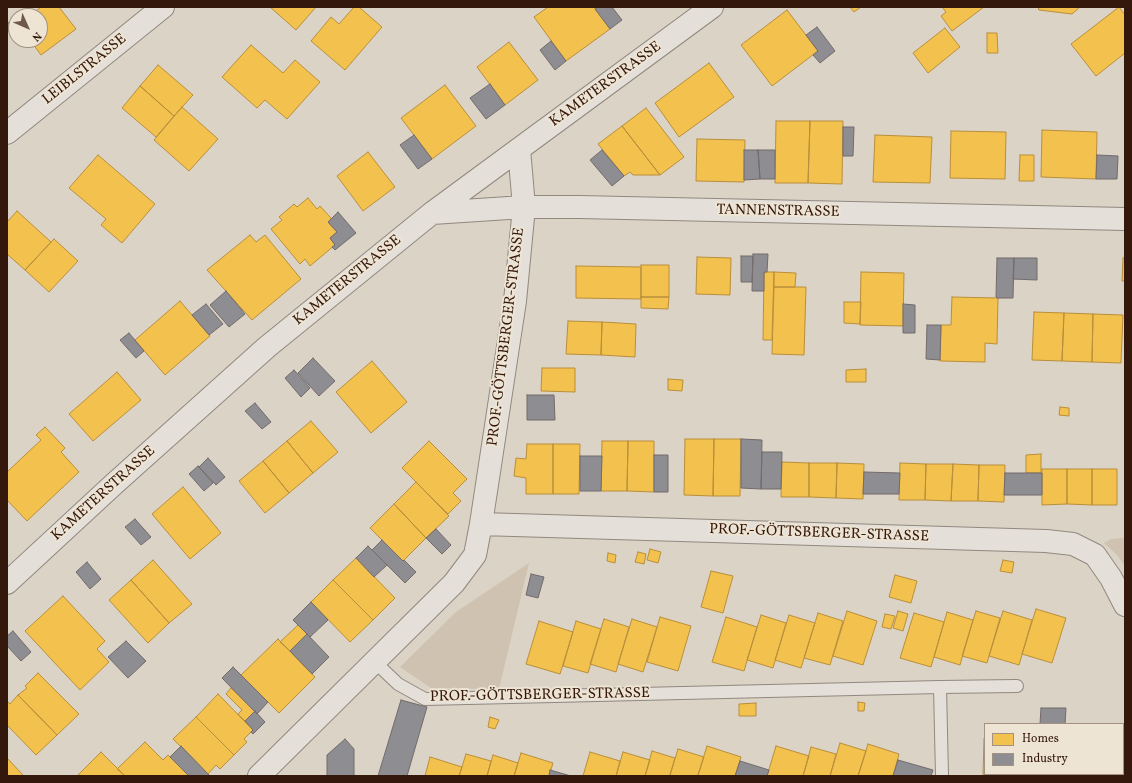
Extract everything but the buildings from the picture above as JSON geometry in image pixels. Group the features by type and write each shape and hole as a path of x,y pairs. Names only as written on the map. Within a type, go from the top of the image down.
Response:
{"street":[{"name":"LEIBLSTRASSE","path":"7,133 163,7"},
{"name":"KAMETERSTRASSE","path":"7,583 114,484 267,347 432,213 712,7"},
{"name":"PROF.-GÖTTSBERGER-STRASSE","path":"260,776 454,583 475,555 515,301 524,207 519,149"},
{"name":"TANNENSTRASSE","path":"432,213 524,207 579,207 1125,219"},
{"name":"PROF.-GÖTTSBERGER-STRASSE","path":"481,524 1046,541 1073,544 1095,555 1111,578 1125,605"}],"lane":[{"name":"PROF.-GÖTTSBERGER-STRASSE","path":"375,662 398,684 425,699 1017,686"},
{"path":"940,687 942,776"}],"shaded area":[{"path":"1125,538 1125,567 1118,556 1104,543 1111,539"},
{"path":"529,563 499,689 431,688 400,667 456,612"}]}
